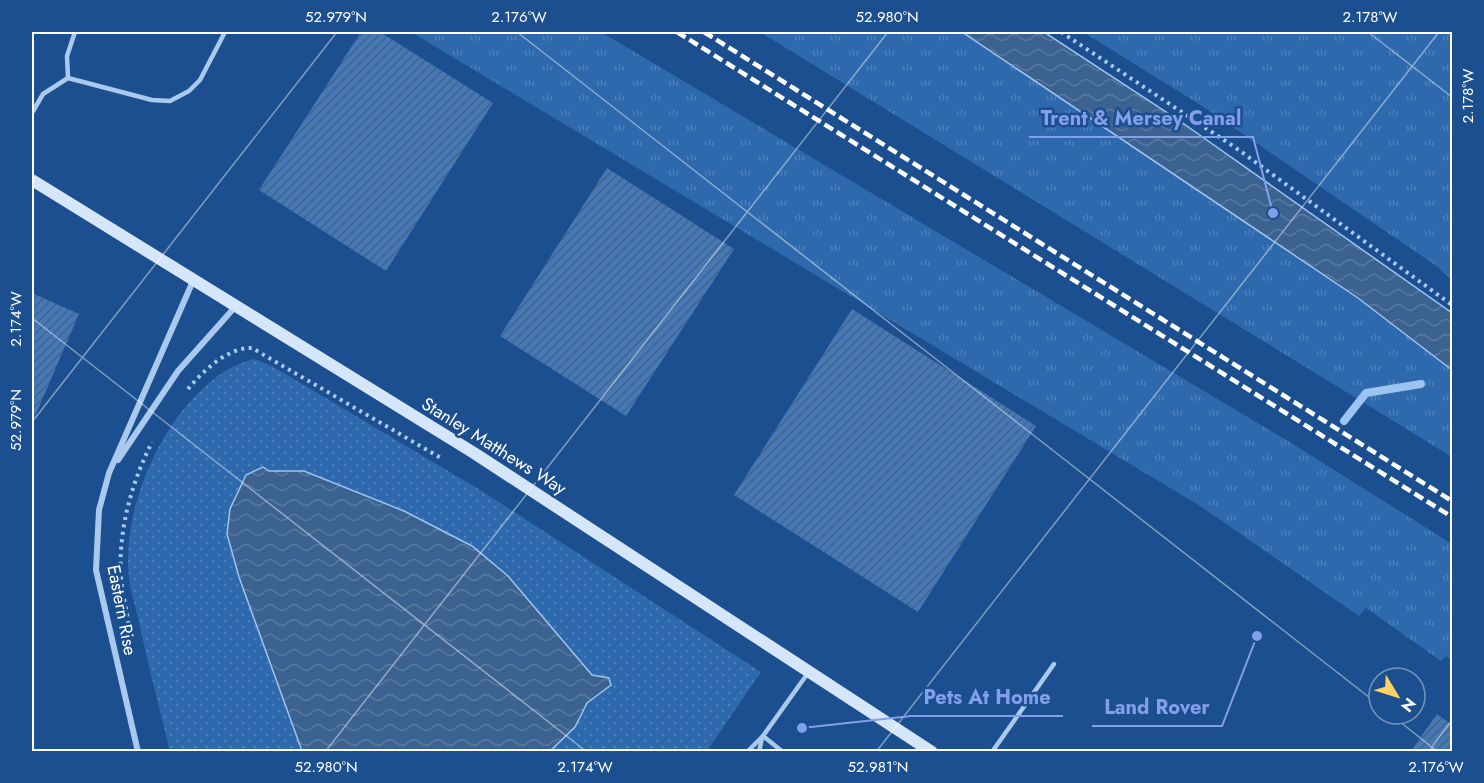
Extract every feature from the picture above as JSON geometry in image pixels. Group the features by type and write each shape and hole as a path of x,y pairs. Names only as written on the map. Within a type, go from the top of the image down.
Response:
{"main road":[{"name":"Stanley Matthews Way","path":"32,180 474,453 932,752"}],"street":[{"name":"Eastern Rise","path":"138,752 96,570 99,510 109,473 194,281"},
{"name":"Eastern Rise","path":"109,473 178,371 235,307"}],"lane":[{"path":"68,78 67,56 75,32"},
{"path":"32,113 44,94 68,78 152,100 170,101 189,91 200,80 225,32"},
{"path":"992,752 1054,664"},
{"path":"747,752 763,736 810,671"},
{"path":"759,752 763,736"},
{"path":"763,736 783,752"}],"path":[{"path":"1061,32 1236,148 1452,304"},
{"path":"185,393 216,363 239,347 252,348 447,462"},
{"path":"131,650 121,577 122,540 128,503 138,470 155,437"}],"green space":[{"path":"411,32 601,32 1288,441 1452,544 1452,661 1446,656 1441,661 1366,608 1359,616 1200,506"},
{"path":"760,32 962,32 1358,298 1452,370 1452,457"},
{"path":"1083,32 1452,32 1452,280 1435,265 1202,106"},
{"path":"254,359 272,366 485,493 761,672 707,751 170,752 129,578 128,557 133,514 139,492 156,451 179,415 212,380 232,367"}],"water":[{"path":"962,32 1044,32 1177,119 1452,313 1452,370 1358,298"},
{"path":"263,467 269,471 304,471 404,511 472,546 508,576 592,675 609,678 611,685 587,703 575,727 550,751 302,751 239,577 227,534 230,509 246,475"}],"building":[{"path":"361,32 380,32 493,103 386,271 259,190"},
{"path":"607,168 734,249 626,416 500,336"},
{"path":"32,293 79,314 32,423"},
{"path":"852,309 1036,426 918,612 734,495"},
{"path":"1437,714 1452,725 1452,752 1410,752"}],"waterway":[{"path":"1344,421 1366,393 1421,384"}],"railway":[{"path":"677,32 1452,517"},
{"path":"704,32 1452,501"}],"place":[{"name":"Trent & Mersey Canal","path":"1273,213"},
{"name":"Land Rover","path":"1257,636"},
{"name":"Pets At Home","path":"802,728"}]}
